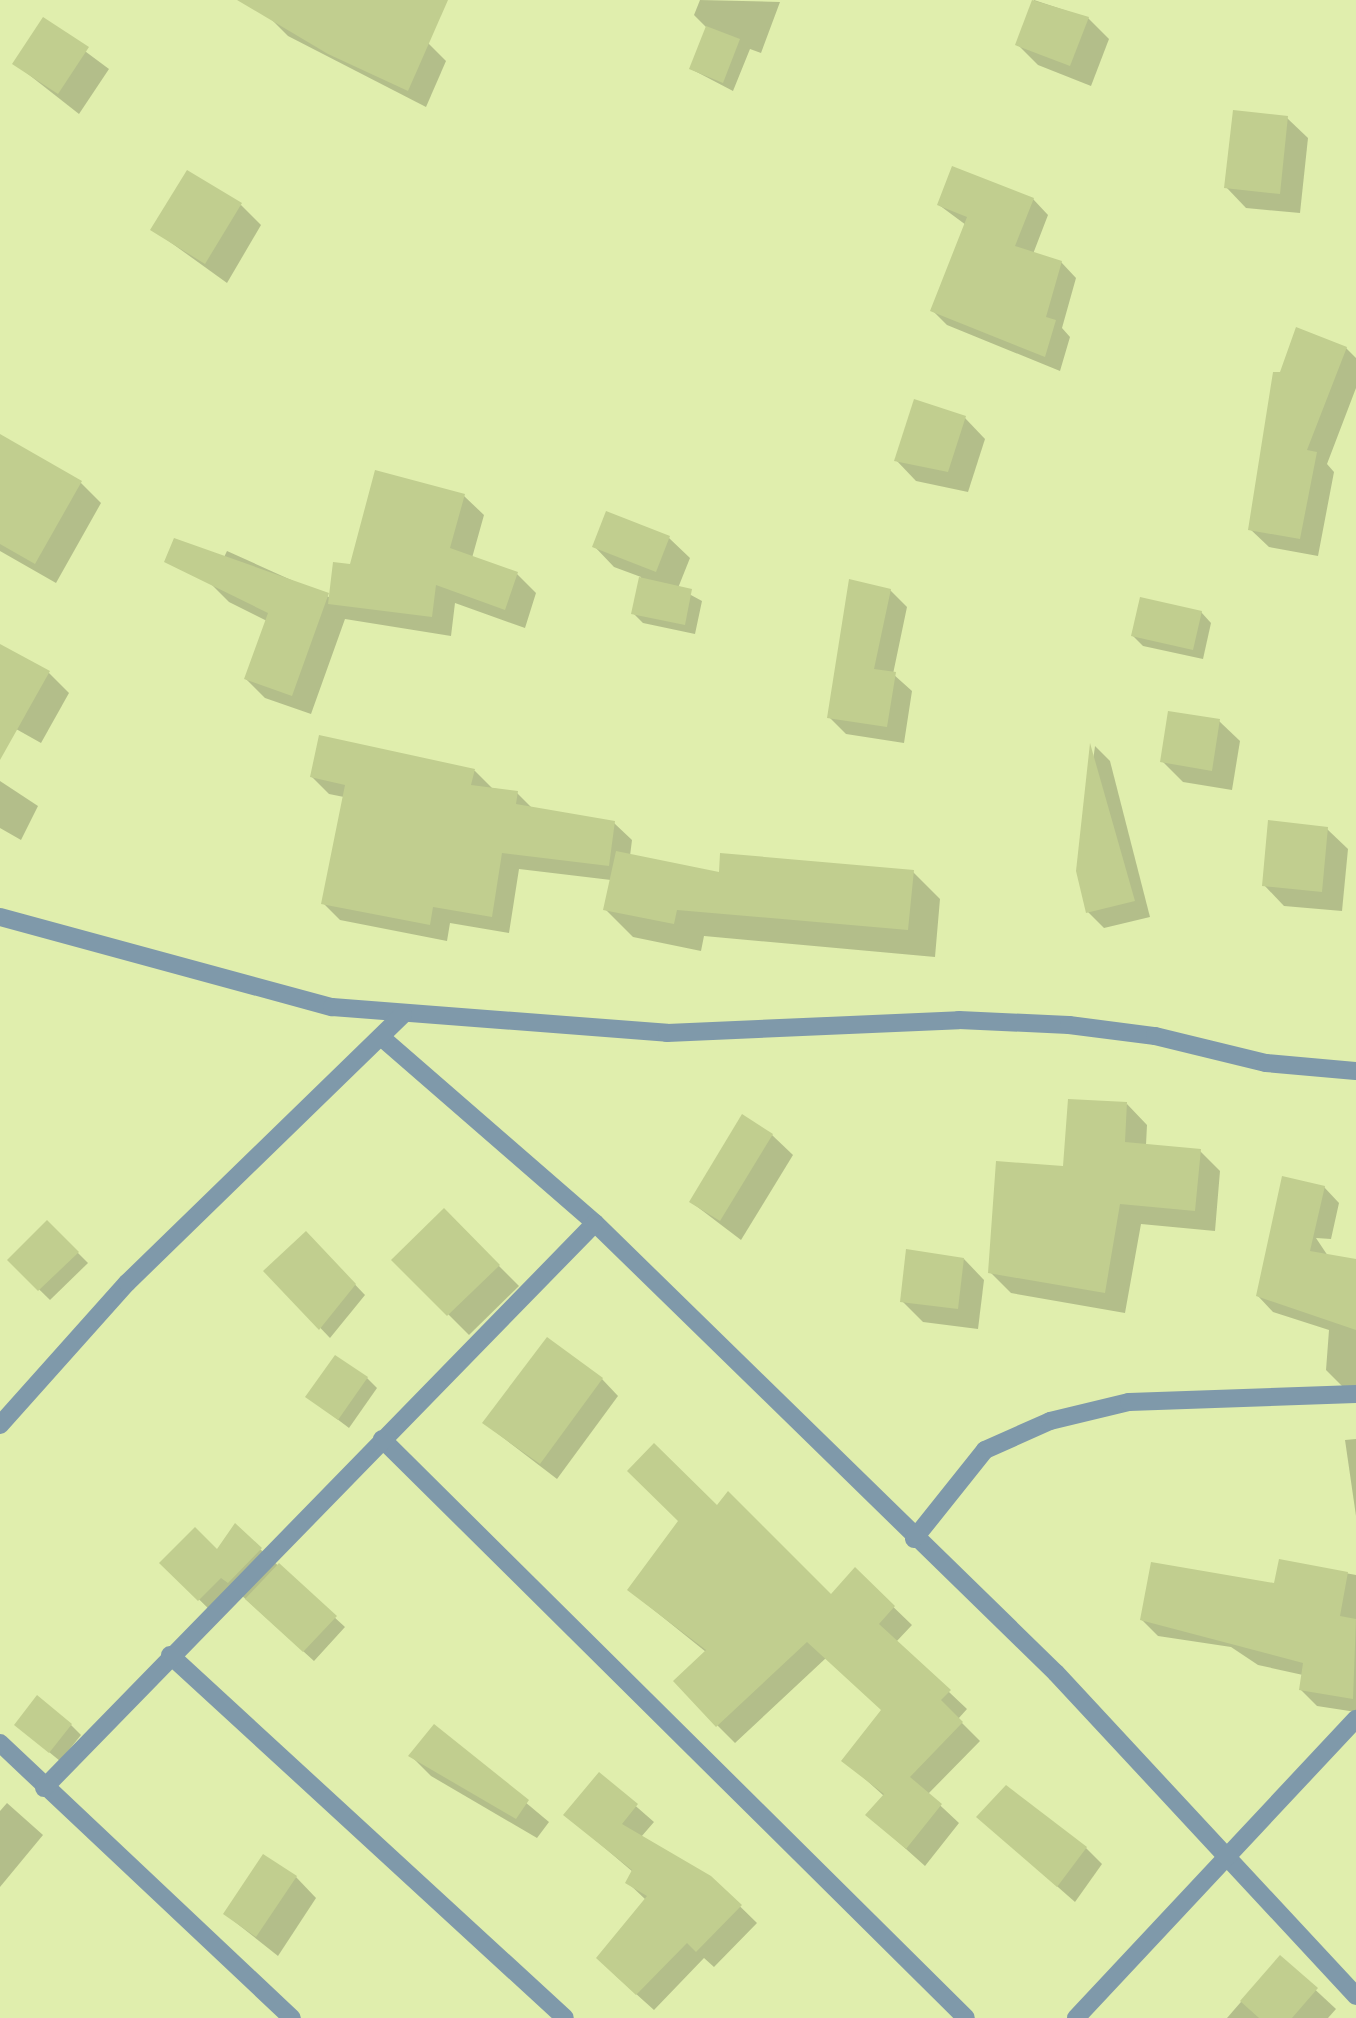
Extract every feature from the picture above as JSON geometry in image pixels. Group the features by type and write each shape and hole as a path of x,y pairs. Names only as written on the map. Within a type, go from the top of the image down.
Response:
{"street":[{"path":"0,917 270,995 403,1015 667,1033 959,1020 1069,1025 1155,1036 1266,1063 1356,1071"},
{"path":"0,1424 127,1283 403,1015"},
{"path":"381,1037 595,1223 914,1539 1056,1673 1356,1996"},
{"path":"44,1788 170,1655 595,1223"},
{"path":"914,1539 985,1450 1050,1422 1129,1402 1356,1394"},
{"path":"382,1439 967,2018"},
{"path":"170,1655 565,2018"},
{"path":"1076,2018 1230,1860 1356,1719"},
{"path":"0,1744 292,2018"}],"building":[{"path":"237,0 448,0 408,91 328,54"},
{"path":"1032,0 1089,17 1070,66 1015,45"},
{"path":"43,17 89,47 58,94 12,64"},
{"path":"706,26 740,39 723,83 689,69"},
{"path":"1233,110 1288,116 1280,194 1224,188"},
{"path":"952,166 1034,198 1015,246 1062,261 1046,317 1056,320 1045,357 930,311 967,217 937,205"},
{"path":"187,170 242,203 205,264 150,230"},
{"path":"1296,327 1347,347 1307,450 1317,452 1300,539 1248,530 1273,372 1280,372"},
{"path":"914,399 966,416 948,472 894,461"},
{"path":"0,434 82,481 35,564 0,544"},
{"path":"375,470 465,494 450,548 518,572 505,610 436,585 432,617 328,604 333,562 350,564"},
{"path":"606,511 670,536 656,572 592,547"},
{"path":"174,538 329,593 292,696 244,679 268,613 164,562"},
{"path":"639,577 692,589 685,625 631,614"},
{"path":"849,579 891,589 874,669 896,672 887,727 827,718"},
{"path":"1140,597 1202,611 1193,650 1131,636"},
{"path":"0,644 50,671 0,760"},
{"path":"1168,711 1220,719 1212,771 1160,762"},
{"path":"319,735 475,769 471,785 518,791 516,804 615,821 609,866 502,853 492,917 433,907 430,925 321,904 345,785 310,777"},
{"path":"1090,743 1135,901 1086,913 1076,871"},
{"path":"1268,820 1328,827 1322,892 1262,886"},
{"path":"616,851 719,872 720,853 914,870 908,930 677,910 674,924 603,910"},
{"path":"1068,1099 1127,1102 1125,1142 1201,1149 1195,1211 1120,1204 1105,1293 988,1273 996,1161 1063,1166"},
{"path":"742,1114 773,1134 720,1221 689,1202"},
{"path":"1282,1176 1325,1186 1310,1251 1356,1259 1356,1330 1256,1296"},
{"path":"444,1208 500,1265 447,1316 391,1260"},
{"path":"47,1220 79,1252 38,1291 7,1260"},
{"path":"306,1231 356,1284 319,1330 263,1271"},
{"path":"906,1249 964,1258 958,1309 900,1302"},
{"path":"547,1337 603,1378 540,1464 482,1423"},
{"path":"335,1355 368,1377 338,1420 305,1397"},
{"path":"654,1443 717,1505 728,1491 831,1594 855,1567 895,1606 879,1624 951,1690 941,1700 963,1722 910,1777 942,1804 906,1849 865,1815 884,1794 841,1761 881,1710 807,1642 716,1727 673,1681 706,1650 627,1590 678,1521 627,1471"},
{"path":"235,1523 262,1548 228,1583 221,1578 198,1601 159,1563 195,1527 217,1549"},
{"path":"1279,1559 1348,1572 1340,1616 1356,1619 1353,1699 1299,1690 1303,1663 1140,1620 1151,1562 1274,1583"},
{"path":"279,1563 337,1616 303,1652 245,1599"},
{"path":"37,1695 72,1724 49,1753 14,1725"},
{"path":"434,1724 529,1800 516,1819 408,1756"},
{"path":"599,1772 638,1804 622,1824 711,1876 742,1905 696,1952 687,1943 636,1995 596,1958 647,1896 625,1883 632,1870 563,1815"},
{"path":"1006,1785 1087,1847 1057,1887 976,1817"},
{"path":"263,1854 297,1876 256,1937 223,1914"},
{"path":"1280,1955 1318,1988 1292,2018 1259,2018 1240,2001"}]}
